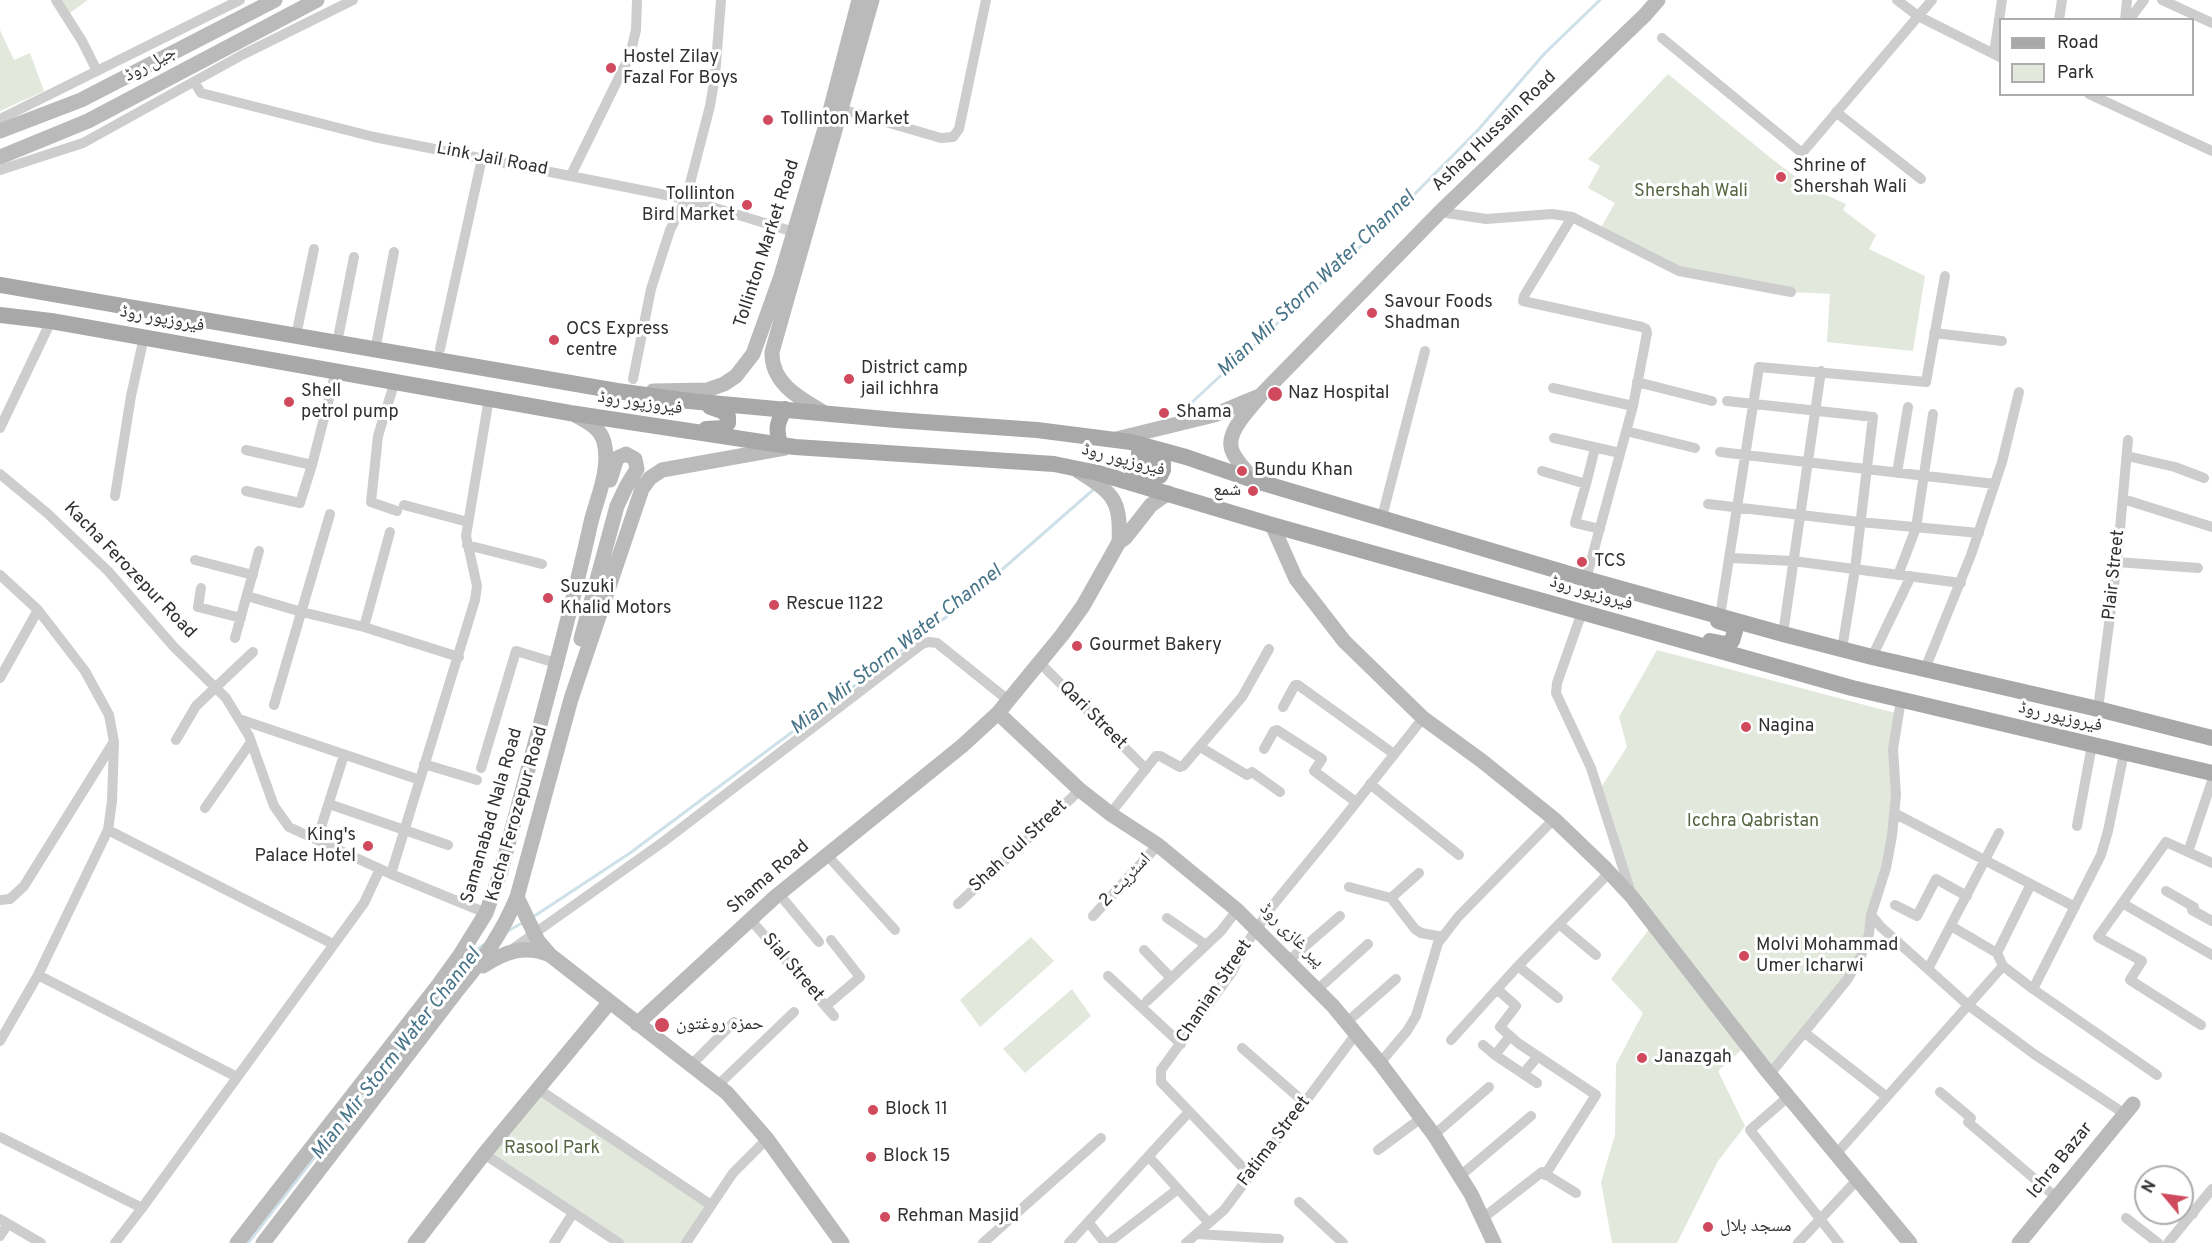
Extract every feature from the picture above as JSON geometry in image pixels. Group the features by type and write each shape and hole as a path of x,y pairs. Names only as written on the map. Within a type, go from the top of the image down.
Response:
{"main road":[{"name":"جیل روڈ","path":"0,131 81,100 275,0"},
{"name":"جیل روڈ","path":"0,156 88,121 317,0"},
{"name":"Tollinton Market Road","path":"825,413 790,391 777,374 771,359 794,232 847,50 859,0"},
{"name":"Tollinton Market Road","path":"617,392 707,390 724,384 736,376 753,354 787,278 841,110 872,0"},
{"name":"Ashaq Hussain Road","path":"1253,480 1233,453 1231,440 1237,426 1260,396 1440,213 1658,0"},
{"name":"فیروزپور روڈ","path":"0,285 617,392 689,401 1132,440 1253,480 1586,579 1783,634 2212,738"},
{"name":"فیروزپور روڈ","path":"0,315 51,321 570,413 788,446 1054,464 1076,469 1111,484 1168,493 1272,525 1852,688 2212,773"},
{"name":"Ashaq Hussain Road","path":"1132,440 1222,412 1260,396"},
{"path":"662,427 715,429 724,428 728,423 728,416 722,411 689,401"},
{"path":"784,409 778,420 777,429 788,446"},
{"name":"Samanabad Nala Road","path":"237,1243 439,984 486,913 501,871 603,479 605,449 600,432 593,425 570,413"},
{"path":"1054,464 1097,465 1153,478 1160,476 1163,471 1163,464 1158,461 1093,436"},
{"name":"Kacha Ferozepur Road","path":"263,1243 501,933 517,897 571,699 637,500 650,478 662,470 788,446"},
{"path":"571,699 578,652 617,506 637,469 636,462 631,456 621,455 615,462 600,519 585,554"},
{"name":"Shama Road","path":"1111,484 1119,512 1119,542"},
{"name":"Shama Road","path":"637,1024 779,894 962,746 998,713 1083,606 1119,542 1125,538 1151,505 1168,493"},
{"path":"1272,525 1296,579 1325,618 1366,663 1423,718 1482,761 1554,819 1632,897 1770,1074 1910,1243"},
{"path":"1582,612 1608,612 1725,644 1732,641 1736,631 1724,622 1613,591 1586,579"},
{"path":"1852,688 1834,674 1745,650 1742,644 1745,633 1758,633 1841,654 1872,657"},
{"name":"پیر غازی روڈ","path":"998,713 1080,790 1110,814 1158,845 1237,910 1317,990 1352,1028 1434,1135 1484,1218 1494,1243"},
{"path":"517,897 534,935 550,955 728,1093 767,1139 837,1242"},
{"path":"471,973 506,953 525,949 550,955"},
{"path":"415,1243 484,1154 609,1003"},
{"name":"Ichra Bazar","path":"2019,1243 2129,1109"}],"street":[{"path":"56,0 72,23 97,71"},
{"path":"0,119 240,0"},
{"path":"0,170 83,143 242,55 353,0"},
{"path":"571,175 630,55 636,30 637,0"},
{"path":"633,379 651,290 670,231 686,199 710,106 715,76 721,0"},
{"path":"841,110 941,138 953,137 959,129 986,0"},
{"path":"1898,0 1918,16 1997,55 1999,33"},
{"path":"1662,38 1800,152 1932,0"},
{"path":"2000,18 2002,0"},
{"path":"2059,18 2062,0"},
{"path":"2127,0 2127,18"},
{"path":"2129,18 2144,0"},
{"path":"2162,0 2212,23"},
{"name":"Link Jail Road","path":"195,83 201,93 374,137 686,199 794,232"},
{"path":"2092,96 2212,151"},
{"path":"1836,112 1921,179"},
{"path":"440,349 482,158"},
{"path":"1440,213 1486,219 1552,214 1572,217 1679,271 1791,292"},
{"path":"1572,217 1523,301 1646,329 1633,406 1586,579"},
{"path":"298,326 314,249"},
{"path":"377,340 394,252"},
{"path":"339,333 354,257"},
{"path":"1720,616 1731,558 1744,455 1759,367 1926,382 1945,276"},
{"path":"0,428 51,321"},
{"path":"1934,333 2002,341"},
{"path":"115,496 131,396 144,337"},
{"path":"1382,517 1425,351"},
{"path":"246,491 300,503 336,371"},
{"path":"1783,634 1821,371"},
{"path":"395,381 378,436 371,502 468,522"},
{"path":"1637,382 1712,401"},
{"path":"1553,388 1633,406"},
{"path":"1925,669 1961,583 1995,484 2019,392"},
{"path":"391,873 475,600 477,586 467,545 468,522 489,398"},
{"path":"1728,401 1873,417 1855,569 1842,649"},
{"path":"1897,472 1908,407"},
{"path":"1898,575 1916,528 1934,414"},
{"path":"1626,431 1695,448"},
{"path":"1554,438 1620,453"},
{"name":"Plair Street","path":"2098,709 2117,562 2128,440"},
{"path":"1595,448 1575,523 1600,529"},
{"path":"246,450 312,465"},
{"path":"1720,452 1995,484"},
{"path":"2127,456 2175,466 2204,478"},
{"path":"1542,471 1586,484"},
{"name":"Kacha Ferozepur Road","path":"0,474 47,513 108,571 174,646 226,698 251,742 274,806 289,827 486,913"},
{"path":"2123,499 2212,527"},
{"path":"1708,504 1978,533"},
{"path":"274,705 330,514"},
{"path":"364,627 390,532"},
{"path":"467,545 542,564"},
{"path":"235,638 259,551"},
{"path":"1731,558 1793,561 1961,583"},
{"path":"195,560 253,575"},
{"path":"2117,562 2198,568"},
{"path":"0,575 38,610 85,671 109,715 114,742 112,801 108,830 38,975 0,1041"},
{"path":"1872,657 1911,576"},
{"path":"201,588 198,607 241,618"},
{"path":"247,596 364,627 459,657"},
{"path":"0,678 38,610"},
{"path":"1582,612 1557,683 1556,693 1591,768 1632,897"},
{"path":"506,953 663,842 922,644 929,642 937,644 1008,700"},
{"path":"1110,814 1158,756 1182,767 1242,696 1269,649"},
{"path":"481,768 516,651 556,663"},
{"path":"176,740 196,706 254,652"},
{"name":"Qari Street","path":"1039,662 1146,769"},
{"path":"1283,707 1298,685 1394,754"},
{"path":"1770,1074 1846,981 1861,956 1869,934 1871,915 1886,868 1894,813 1896,795 1893,749 1901,700"},
{"name":"Chanian Street","path":"1251,1176 1188,1113 1161,1082 1161,1070 1232,972 1273,905 1423,718"},
{"path":"239,719 420,780"},
{"path":"1264,749 1276,730 1322,759 1314,771 1356,802"},
{"path":"0,900 10,899 24,886 114,742"},
{"path":"205,808 251,742"},
{"path":"2077,826 2092,745"},
{"path":"1200,747 1247,775 1252,772 1280,792"},
{"path":"2033,989 2105,843 2124,753"},
{"path":"317,840 344,755"},
{"path":"424,764 477,780"},
{"path":"2188,852 2212,781"},
{"path":"1370,784 1459,855"},
{"name":"Shah Gul Street","path":"958,904 1080,790"},
{"path":"329,804 448,845"},
{"path":"1894,813 2075,907"},
{"path":"1380,1063 1407,1031 1416,1016 1434,953 1443,937 1458,917 1554,819"},
{"path":"108,830 333,944"},
{"path":"1928,969 1999,833"},
{"path":"2201,1025 2130,981 2142,961 2098,937 2166,842 2212,863"},
{"name":"اسٹریٹ 2","path":"1093,916 1158,845"},
{"path":"826,855 895,930"},
{"path":"115,1243 364,903 380,868"},
{"path":"1391,898 1419,873"},
{"path":"1451,1040 1518,966 1609,873"},
{"path":"1895,905 1917,916 1936,879 1966,896"},
{"path":"1997,952 2031,884"},
{"path":"1349,887 1391,898 1415,929 1421,933 1443,937"},
{"path":"2166,891 2194,907 2192,910 2212,921"},
{"path":"779,894 819,942"},
{"path":"2122,903 2212,955"},
{"path":"1147,1001 1221,931 1237,910"},
{"path":"1871,915 1968,1005 2034,1054 2129,1109"},
{"path":"1288,961 1340,916"},
{"path":"1167,918 1206,945"},
{"name":"Sial Street","path":"750,919 834,1016"},
{"path":"1559,924 1596,955"},
{"path":"1951,926 1997,952 2003,966 2157,1075"},
{"path":"826,1006 860,977 831,940"},
{"path":"1317,990 1368,944"},
{"path":"1144,950 1172,978"},
{"path":"1518,966 1558,998"},
{"path":"1837,1153 2003,966"},
{"path":"38,975 237,1077"},
{"path":"1108,976 1181,1044"},
{"name":"Fatima Street","path":"1186,1243 1224,1210 1305,1103 1352,1028 1396,979"},
{"path":"1497,989 1515,1005 1499,1025 1510,1036 1596,1095 1545,1175"},
{"path":"718,1086 794,1012"},
{"path":"691,1065 734,1022"},
{"path":"1805,1033 1887,1097"},
{"path":"1495,1055 1510,1036"},
{"path":"1483,1045 1537,1083"},
{"path":"1242,1048 1305,1103"},
{"path":"1523,1074 1538,1056"},
{"path":"1434,1135 1489,1087"},
{"path":"538,1089 711,1205"},
{"path":"1940,1092 1971,1118 1968,1122 2057,1198"},
{"path":"1789,1096 1750,1130 1839,1243"},
{"path":"1069,1243 1188,1113"},
{"path":"1460,1176 1531,1116"},
{"path":"1378,1150 1420,1119"},
{"path":"0,1137 142,1208"},
{"path":"983,1243 1101,1138"},
{"path":"686,1243 733,1173 767,1139"},
{"path":"484,1154 619,1243"},
{"path":"1149,1156 1209,1223"},
{"path":"1484,1218 1542,1172 1576,1193"},
{"path":"1798,1243 1858,1179"},
{"path":"1089,1223 1107,1243 1178,1189"},
{"path":"2194,1213 2212,1189"},
{"path":"1299,1202 1343,1243"},
{"path":"554,1243 573,1213"},
{"path":"2126,1218 2158,1243"},
{"path":"0,1236 4,1221 41,1243"},
{"path":"2168,1243 2184,1225"},
{"path":"1197,1234 1278,1242"}],"green space":[{"path":"56,0 88,0 67,15"},
{"path":"0,30 14,60 30,53 44,91 0,111"},
{"name":"Shershah Wali","path":"1668,74 1809,187 1846,204 1843,210 1876,235 1869,249 1925,276 1913,351 1827,342 1830,294 1791,292 1679,271 1599,231 1615,203 1588,188 1600,166 1588,159"},
{"name":"Icchra Qabristan","path":"1657,650 1899,714 1892,836 1858,960 1770,1074 1747,1045 1718,1071 1745,1126 1718,1161 1677,1243 1612,1243 1601,1182 1615,1135 1616,1064 1643,1013 1611,979 1653,924 1632,897 1598,792 1627,747 1619,717"},
{"path":"1031,937 1054,961 980,1027 960,1000"},
{"path":"1072,989 1091,1016 1025,1073 1003,1049"},
{"name":"Rasool Park","path":"538,1089 711,1205 686,1243 619,1243 484,1154"}],"waterway":[{"name":"Mian Mir Storm Water Channel","path":"1176,417 1389,220 1478,130 1545,53 1600,0"},
{"name":"Mian Mir Storm Water Channel","path":"1115,471 1133,456"},
{"name":"Mian Mir Storm Water Channel","path":"533,917 630,853 957,609 1094,489"},
{"name":"Mian Mir Storm Water Channel","path":"506,932 524,922"},
{"name":"Mian Mir Storm Water Channel","path":"248,1243 475,951 485,944"}],"place":[{"name":"Hostel Zilay Fazal For Boys","path":"611,68"},
{"name":"Tollinton Market","path":"768,120"},
{"name":"Shrine of Shershah Wali","path":"1781,177"},
{"name":"Tollinton Bird Market","path":"747,205"},
{"name":"Savour Foods Shadman","path":"1372,313"},
{"name":"OCS Express centre","path":"554,340"},
{"name":"District camp jail ichhra","path":"849,379"},
{"name":"Naz Hospital","path":"1275,394"},
{"name":"Shell petrol pump","path":"289,402"},
{"name":"Shama","path":"1164,413"},
{"name":"Bundu Khan","path":"1242,471"},
{"name":"شمع","path":"1253,491"},
{"name":"TCS","path":"1582,562"},
{"name":"Suzuki Khalid Motors","path":"548,598"},
{"name":"Rescue 1122","path":"774,605"},
{"name":"Gourmet Bakery","path":"1077,646"},
{"name":"Nagina","path":"1746,727"},
{"name":"King's Palace Hotel","path":"368,846"},
{"name":"Molvi Mohammad Umer Icharwi","path":"1744,956"},
{"name":"حمزه روغتون","path":"662,1025"},
{"name":"Janazgah","path":"1642,1058"},
{"name":"Block 11","path":"873,1110"},
{"name":"Block 15","path":"871,1157"},
{"name":"Rehman Masjid","path":"885,1217"},
{"name":"مسجد بلال","path":"1708,1227"}]}
